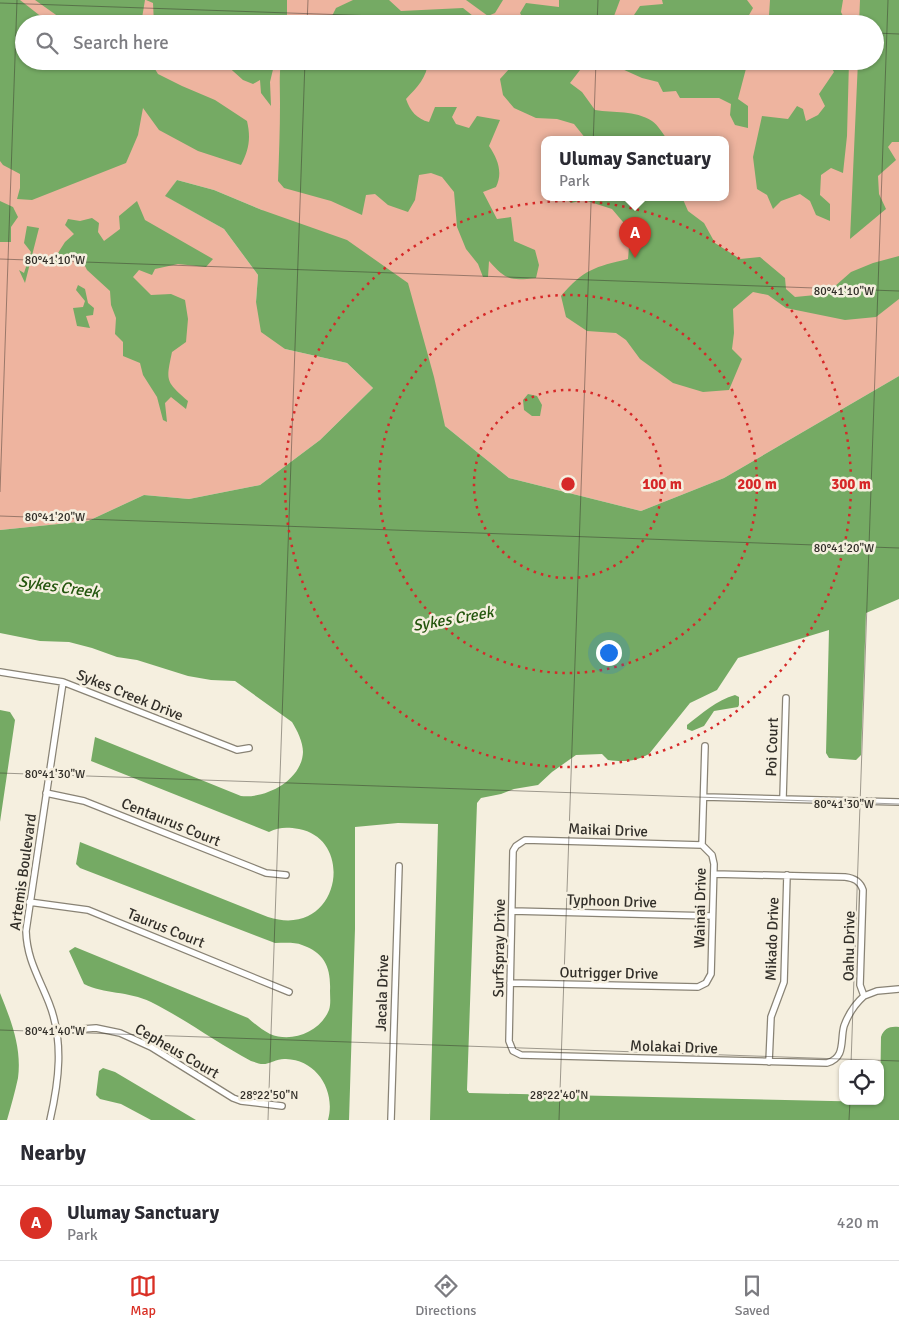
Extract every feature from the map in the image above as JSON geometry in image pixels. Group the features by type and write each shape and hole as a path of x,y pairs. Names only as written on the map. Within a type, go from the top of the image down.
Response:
{"street":[{"name":"Sykes Creek Drive","path":"0,672 62,682 237,750 249,748"},
{"name":"Artemis Boulevard","path":"50,1120 58,1075 59,1050 49,1003 28,952 26,931 62,682"},
{"name":"Poi Court","path":"783,798 786,698"},
{"path":"702,845 705,746"},
{"name":"Centaurus Court","path":"46,793 84,800 266,873 286,875"},
{"path":"704,797 899,802"},
{"name":"Maikai Drive","path":"516,846 525,840 702,845"},
{"name":"Wainai Drive","path":"702,845 712,855 714,874 711,974 706,983"},
{"name":"Surfspray Drive","path":"513,1050 509,1041 514,851 516,846"},
{"name":"Jacala Drive","path":"391,1120 399,866"},
{"path":"714,874 787,875"},
{"name":"Oahu Drive","path":"787,875 853,878 860,884 863,890 860,985 864,996 856,1004 844,1026 841,1051 836,1059"},
{"name":"Mikado Drive","path":"769,1062 771,1017 784,982 787,875"},
{"name":"Taurus Court","path":"29,902 88,910 289,992"},
{"name":"Typhoon Drive","path":"512,911 712,916"},
{"name":"Outrigger Drive","path":"510,983 698,987 706,983"},
{"path":"864,996 877,991 899,989"},
{"name":"Cepheus Court","path":"56,1031 96,1028 120,1033 151,1047 233,1098 242,1101 282,1106"},
{"name":"Molakai Drive","path":"513,1050 521,1055 769,1062 828,1063 836,1059"}],"shaded area":[{"path":"0,0 899,0 899,376 724,478 641,511 509,478 445,426 262,210 214,190 177,180 166,196 224,229 258,275 256,302 285,349 347,363 373,388 320,440 260,485 189,499 144,495 88,521 0,530"}],"water":[{"path":"0,0 20,0 39,15 15,15 15,70 156,70 158,74 215,100 247,121 249,133 246,154 241,165 198,151 159,130 143,108 138,135 126,163 32,200 17,199 20,188 20,174 3,165 0,161"},
{"path":"35,0 145,0 142,15 56,15"},
{"path":"146,0 287,0 287,15 154,15 153,3"},
{"path":"353,0 389,0 401,11 463,8 472,15 332,15 336,8"},
{"path":"466,0 503,0 495,13 487,15"},
{"path":"559,0 620,0 614,15 521,15 520,13 526,3 559,7"},
{"path":"662,0 747,0 753,8 749,15 634,15 640,6 663,4"},
{"path":"770,0 843,0 841,12 842,15 769,15"},
{"path":"860,0 899,0 899,142 892,142 888,147 896,160 878,176 879,194 886,209 850,239 858,70 884,70 884,15 859,15"},
{"path":"232,70 273,70 270,82 271,106 261,93 260,80 253,84 243,80"},
{"path":"280,70 426,70 418,86 406,99 412,111 418,117 429,122 435,107 457,107 452,117 456,124 469,128 477,116 500,120 489,146 498,166 498,182 496,187 483,192 497,219 511,217 514,241 535,250 539,265 536,278 509,278 504,276 489,261 488,277 483,277 478,264 466,249 457,227 454,192 442,177 431,173 419,175 415,200 408,212 388,205 375,194 366,195 362,215 331,201 284,188 278,181"},
{"path":"508,70 580,70 570,83 582,92 595,110 632,113 645,117 652,121 665,136 584,136 574,124 557,119 536,118 514,108 503,95 500,79"},
{"path":"624,70 746,70 738,99 748,106 748,128 735,125 730,115 731,104 719,98 680,98 676,91 663,92 658,82 642,78"},
{"path":"833,70 849,70 847,136 843,173 831,168 821,175 820,195 830,204 830,221 816,215 810,201 800,194 781,201 773,209 767,195 757,189 753,157 762,116 788,119 797,106 803,109 806,121 818,115 825,106 819,94 834,72"},
{"name":"Sykes Creek","path":"177,180 214,190 262,210 347,240 408,283 434,377 445,426 509,478 641,511 724,478 899,376 899,599 866,613 861,755 856,760 829,758 826,753 829,630 738,658 717,690 690,703 649,754 644,757 629,761 619,761 608,760 602,754 576,755 552,772 538,785 481,798 477,803 467,1090 469,1093 839,1101 839,1105 884,1105 884,1060 881,1060 881,1037 890,1027 899,1027 899,1120 430,1120 438,824 398,823 355,827 355,929 349,1120 328,1120 330,1109 326,1088 322,1079 307,1065 286,1059 263,1064 251,1061 151,1002 142,998 84,984 69,951 75,947 248,1018 270,1034 278,1036 296,1036 312,1030 325,1018 330,1005 328,968 321,957 310,948 296,943 275,943 80,868 76,864 80,842 268,917 292,920 311,914 324,902 332,886 333,868 329,851 317,837 299,829 291,828 280,828 269,832 91,761 95,737 241,796 251,796 271,791 281,786 290,779 301,762 302,744 292,722 235,681 211,680 188,676 69,642 40,641 0,633 0,530 88,521 144,495 189,499 260,485 320,440 373,388 347,363 285,349 261,332 256,302 258,275 224,229 165,196"},
{"path":"0,201 13,207 18,217 11,227 11,242 0,242"},
{"path":"137,201 145,220 213,259 206,267 178,264 155,269 152,275 139,270 133,277 151,295 171,294 185,300 188,319 186,342 172,352 168,375 171,384 188,401 186,409 171,397 165,403 167,422 163,420 157,397 143,375 140,363 123,356 123,342 115,334 116,318 111,305 110,291 87,270 82,260 71,253 56,265 51,264 65,242 74,234 65,225 68,219 80,221 92,218 99,223 98,232 104,241 120,229 119,216"},
{"path":"587,201 684,201 688,211 704,223 715,243 740,259 760,257 785,278 786,289 795,297 826,294 851,272 873,263 899,256 899,299 876,317 845,320 786,308 768,295 753,292 733,309 734,333 732,349 742,359 729,390 703,392 673,383 640,359 626,340 616,333 587,331 566,317 561,296 569,287 591,270 628,259 629,247 623,222 612,209"},
{"path":"27,226 39,228 25,283 19,270 24,273 31,252 24,243"},
{"path":"78,285 85,289 88,303 94,308 93,315 86,316 90,328 77,326 73,308 83,307 85,301 76,290"},
{"path":"528,394 537,396 542,405 540,416 532,416 524,410 523,400"},
{"path":"735,695 739,697 738,707 714,711 704,726 692,731 687,729 687,725 710,708 722,700"},
{"path":"0,710 10,712 15,720 0,822"},
{"path":"0,993 12,1024 17,1045 19,1067 7,1120 0,1120"},
{"path":"103,1068 115,1072 196,1120 151,1120 121,1104 100,1099 96,1095 99,1071"}],"place":[{"name":"Ulumay Sanctuary","path":"635,258"}]}
